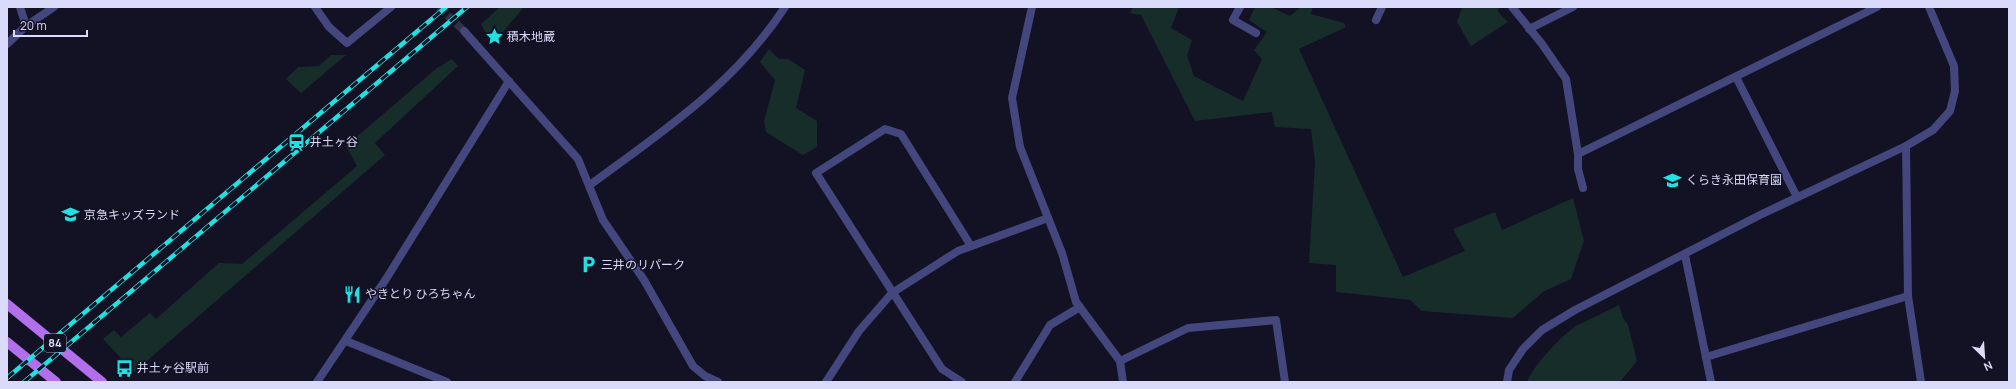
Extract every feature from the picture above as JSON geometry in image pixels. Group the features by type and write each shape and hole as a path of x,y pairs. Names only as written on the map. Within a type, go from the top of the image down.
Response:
{"main road":[{"name":"84","path":"7,304 102,382"},
{"name":"84","path":"7,342 56,382"}],"street":[{"path":"20,7 26,26"},
{"path":"7,44 26,26 54,7"},
{"path":"315,7 329,26 347,43 390,7"},
{"path":"590,185 711,94 747,57 785,7"},
{"path":"1032,7 1012,98 1020,147 1062,253 1076,302 1120,361 1123,382"},
{"path":"1240,7 1233,20 1256,34"},
{"path":"1376,20 1382,7"},
{"path":"1512,7 1542,44 1566,79 1578,154 1578,169 1583,188"},
{"path":"1529,29 1573,7"},
{"path":"1578,154 1877,7"},
{"path":"1507,382 1509,370 1524,349 1542,330 1575,310 1684,255 1760,214 1906,146 1934,130 1950,111 1955,91 1954,66 1929,7"},
{"path":"464,31 578,159 590,185 603,220 644,280 693,366 705,376 718,382"},
{"path":"1736,77 1797,197"},
{"path":"317,382 346,341 509,81"},
{"path":"962,382 942,369 816,172 885,129 901,134 971,246"},
{"path":"1906,146 1908,296 1921,382"},
{"path":"826,382 859,331 892,293 938,263 971,246 1048,218"},
{"path":"1684,255 1711,382"},
{"path":"1706,357 1908,296"},
{"path":"1015,382 1050,325 1080,307"},
{"path":"1120,361 1188,328 1276,320 1285,382"},
{"path":"346,341 447,382"}],"green space":[{"path":"500,7 524,7 503,32 488,37 481,24"},
{"path":"1133,7 1179,7 1171,28 1192,40 1187,56 1194,76 1243,101 1262,59 1254,50 1267,32 1249,20 1255,7 1271,7 1290,16 1301,7 1313,7 1311,14 1344,23 1346,27 1299,49 1403,277 1465,251 1453,229 1495,212 1502,230 1573,198 1584,241 1571,279 1544,291 1513,318 1422,311 1410,300 1336,292 1336,265 1309,263 1315,162 1311,129 1275,127 1272,112 1195,121 1141,15 1130,13"},
{"path":"1462,7 1499,7 1498,12 1508,22 1471,46 1457,22"},
{"path":"769,49 779,59 788,59 805,70 796,108 817,121 817,147 803,155 766,132 764,121 775,80 760,62"},
{"path":"331,55 346,55 301,93 286,79 298,67 319,66"},
{"path":"452,59 458,66 375,143 385,155 134,372 103,339 114,330 121,337 150,313 156,319 219,263 242,264 357,166 346,146 437,68"},
{"path":"1619,305 1623,318 1628,325 1637,361 1620,382 1527,382 1541,360 1570,330"}],"tunnel":[{"path":"439,7 464,31"}],"railway":[{"path":"7,378 446,7"},
{"path":"24,382 467,7"}],"place":[{"name":"積木地蔵","path":"494,37"},
{"name":"井土ヶ谷","path":"297,142"},
{"name":"くらき永田保育園","path":"1673,180"},
{"name":"京急キッズランド","path":"71,215"},
{"name":"三井のリパーク","path":"588,265"},
{"name":"やきとり ひろちゃん","path":"352,294"},
{"name":"井土ヶ谷駅前","path":"124,368"}]}
